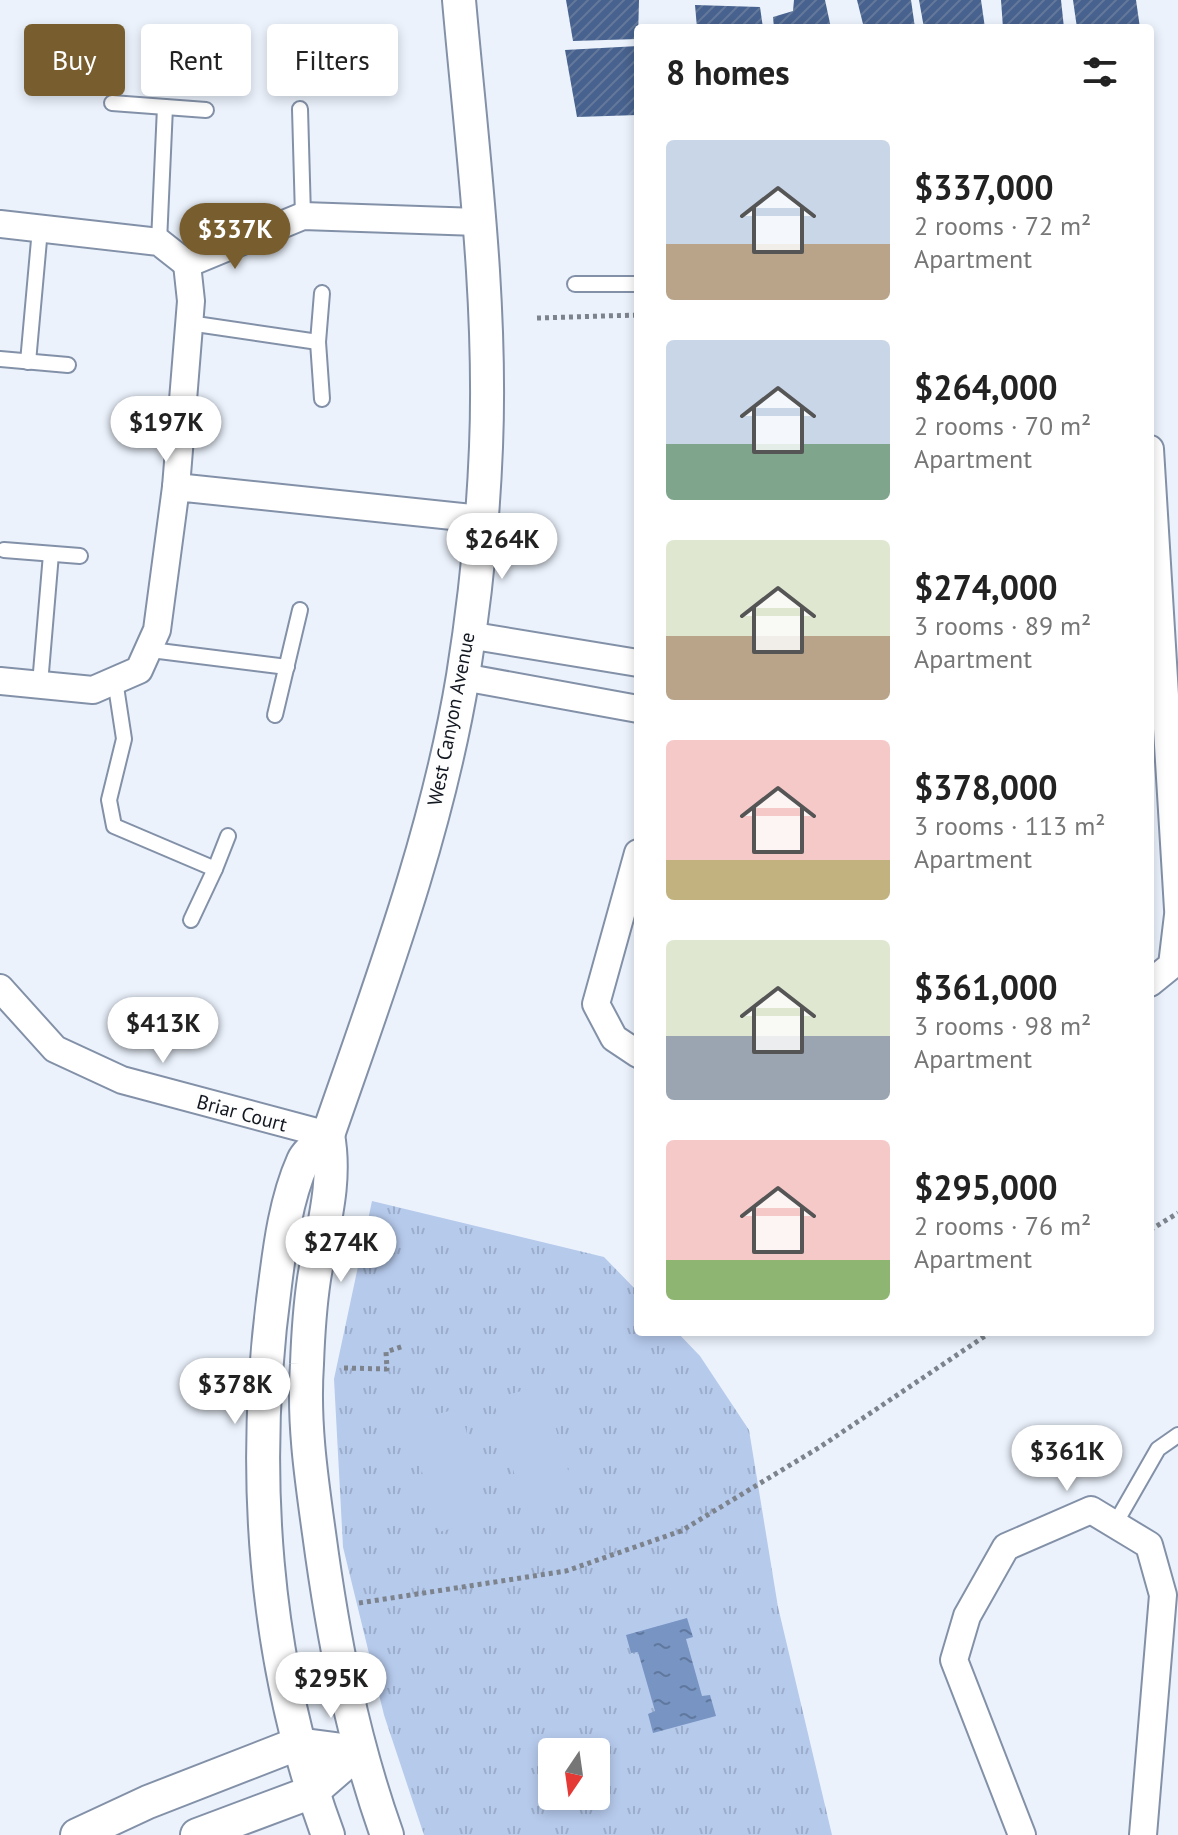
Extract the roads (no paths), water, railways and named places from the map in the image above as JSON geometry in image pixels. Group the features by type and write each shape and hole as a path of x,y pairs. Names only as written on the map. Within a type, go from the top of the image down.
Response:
{"street":[{"name":"West Canyon Avenue","path":"328,1835 297,1744 284,1685 268,1566 264,1400 282,1236 304,1159 328,1135 410,892 442,777 463,677 481,519 486,432 478,222 459,0"},
{"path":"187,264 303,216 478,222"},
{"path":"0,224 159,242 187,264 189,323 176,487 157,630 151,650 139,670 93,690 0,681"},
{"path":"176,487 481,519"},
{"path":"1154,515 1178,912 1172,965 1154,980"},
{"path":"468,635 634,662"},
{"path":"463,677 634,708"},
{"path":"634,877 596,1004 614,1038 634,1051"},
{"name":"Briar Court","path":"0,988 55,1049 122,1080 328,1135"},
{"name":"West Canyon Avenue","path":"328,1135 334,1166 313,1282 306,1366 306,1440 330,1607 358,1752 387,1835"},
{"path":"1022,1835 954,1660 967,1616 1006,1547 1091,1510 1149,1545 1163,1595 1143,1835"},
{"path":"77,1835 148,1802 297,1744 358,1752"},
{"path":"197,1835 312,1792 358,1752"}],"lane":[{"path":"112,103 206,110"},
{"path":"159,242 165,107"},
{"path":"300,109 303,216"},
{"path":"28,362 40,229"},
{"path":"575,284 634,284"},
{"path":"322,293 318,342 322,399"},
{"path":"189,323 318,342"},
{"path":"0,359 68,365"},
{"path":"4,550 80,556"},
{"path":"40,684 51,554"},
{"path":"275,715 300,610"},
{"path":"151,650 287,667"},
{"path":"115,680 124,739 109,800 114,826 215,869"},
{"path":"191,920 228,836"},
{"path":"1115,1524 1158,1449 1178,1435"}],"water":[{"path":"687,1618 693,1637 686,1639 702,1696 710,1695 716,1716 653,1733 648,1714 655,1711 638,1652 631,1653 626,1635"}]}
